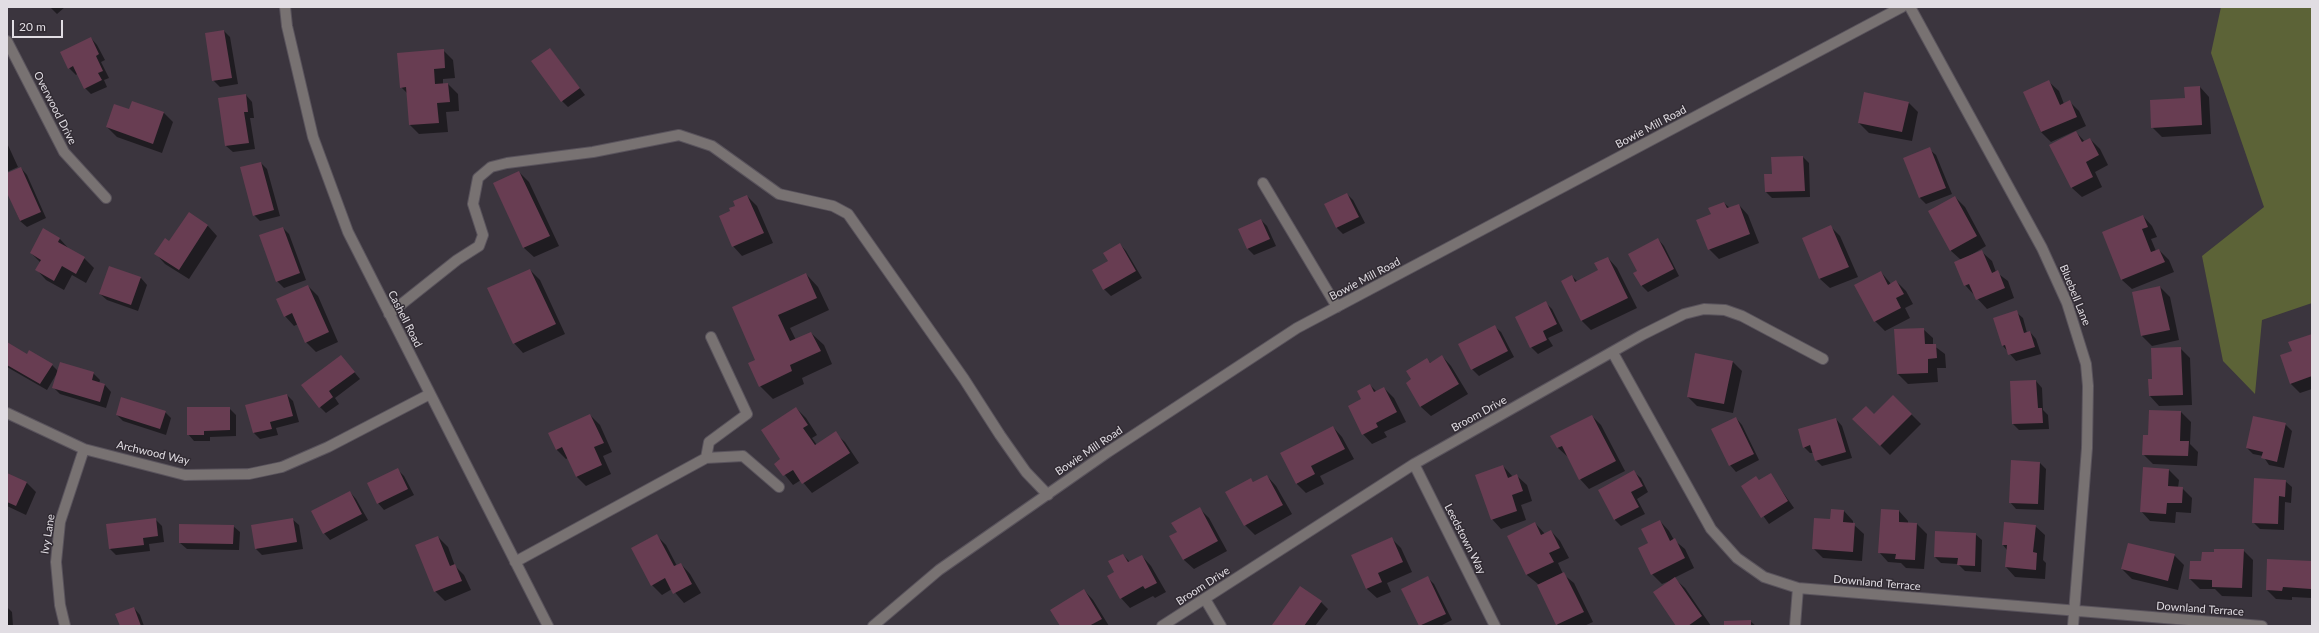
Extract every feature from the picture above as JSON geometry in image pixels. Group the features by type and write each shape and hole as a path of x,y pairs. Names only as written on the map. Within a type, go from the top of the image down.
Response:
{"street":[{"name":"Cashell Road","path":"285,7 288,31 313,137 348,232 548,626"},
{"name":"Bowie Mill Road","path":"873,626 939,570 1048,494 1297,328 1902,7"},
{"name":"Bluebell Lane","path":"1910,7 2042,248 2067,303 2086,364 2088,386 2087,448 2073,626"},
{"name":"Overwood Drive","path":"7,40 64,152 106,198"},
{"path":"389,314 457,260 479,246 483,236 473,204 478,178 491,167 507,163 593,152 679,134 712,146 779,194 833,206 848,214 964,379 1026,472 1048,494"},
{"path":"1263,183 1337,307"},
{"name":"Broom Drive","path":"1162,626 1205,600 1414,464 1613,353 1642,335 1684,314 1715,308 1742,316 1823,359"},
{"path":"706,458 709,442 747,414 712,338"},
{"name":"Downland Terrace","path":"1613,353 1711,529 1737,558 1764,577 1798,588 2075,612 2262,626"},
{"name":"Archwood Way","path":"7,413 84,449 185,475 248,474 282,467 328,447 430,394"},
{"name":"Ivy Lane","path":"65,626 60,605 56,562 60,522 84,449"},
{"path":"515,562 706,458 743,456 779,487"},
{"name":"Leedstown Way","path":"1414,464 1495,626"},
{"path":"1795,626 1798,588"},
{"path":"1205,600 1221,626"}],"green space":[{"path":"2221,7 2312,7 2312,303 2262,320 2255,394 2223,361 2202,256 2264,207 2211,53"}],"building":[{"path":"224,30 232,78 212,81 205,33"},
{"path":"91,37 99,54 96,56 103,71 98,73 102,80 84,89 73,66 68,69 60,52"},
{"path":"550,48 580,88 561,102 531,61"},
{"path":"444,49 445,68 434,69 435,84 448,83 450,102 437,103 439,123 409,125 406,87 400,88 397,53"},
{"path":"2049,80 2060,105 2070,100 2077,117 2041,132 2023,92"},
{"path":"2200,86 2202,125 2151,128 2150,100 2185,98 2184,87"},
{"path":"1864,92 1909,102 1902,132 1858,123"},
{"path":"246,94 248,112 244,112 249,143 225,146 218,98"},
{"path":"132,101 164,112 153,144 106,127 114,104 129,109"},
{"path":"2076,131 2082,142 2090,138 2099,155 2086,162 2093,177 2071,188 2049,145"},
{"path":"1930,147 1946,188 1919,198 1903,158"},
{"path":"1803,156 1805,191 1765,192 1764,174 1772,174 1771,157"},
{"path":"261,162 274,210 253,216 240,167"},
{"path":"21,167 41,212 20,221 7,193 7,173"},
{"path":"519,171 550,236 523,248 493,183"},
{"path":"1347,193 1359,217 1336,228 1324,204"},
{"path":"747,195 764,233 732,247 719,216 730,211 729,208 735,206 733,201"},
{"path":"1955,196 1977,236 1950,251 1928,211"},
{"path":"1724,202 1727,208 1739,204 1750,234 1708,250 1696,220 1711,214 1708,208"},
{"path":"189,212 208,225 179,270 154,254 165,238 169,241"},
{"path":"2143,215 2148,227 2142,229 2151,252 2159,249 2165,262 2121,280 2102,232"},
{"path":"1261,219 1270,239 1247,249 1238,229"},
{"path":"1831,225 1849,267 1819,279 1802,238"},
{"path":"283,227 300,273 276,282 259,235"},
{"path":"43,228 60,238 58,242 85,257 76,274 62,266 54,281 35,270 41,260 30,253"},
{"path":"1658,238 1674,269 1641,286 1633,273 1637,271 1628,254"},
{"path":"1120,243 1136,271 1103,290 1092,270 1108,261 1103,253"},
{"path":"1982,250 1992,273 1998,270 2005,288 1976,300 1969,284 1964,286 1954,262"},
{"path":"1608,257 1628,298 1581,321 1561,281 1572,275 1575,282 1598,270 1594,263"},
{"path":"109,266 141,277 131,305 99,294"},
{"path":"530,269 556,324 513,344 487,288"},
{"path":"1881,271 1888,285 1896,280 1904,294 1896,298 1901,308 1874,322 1854,285"},
{"path":"806,273 817,298 778,315 790,341 811,332 821,351 790,365 792,371 759,387 748,363 755,360 732,307"},
{"path":"308,285 329,332 305,343 292,313 284,317 276,299"},
{"path":"2160,286 2170,330 2141,336 2132,292"},
{"path":"1546,301 1557,324 1543,331 1547,340 1530,348 1515,317"},
{"path":"2017,310 2024,333 2030,331 2035,347 2008,355 2005,345 2002,346 1993,318"},
{"path":"1495,325 1508,351 1471,370 1458,344"},
{"path":"1924,328 1925,344 1936,344 1937,358 1928,359 1928,373 1897,374 1894,329"},
{"path":"2312,334 2312,376 2290,384 2280,355 2292,351 2288,342"},
{"path":"7,342 27,354 29,350 53,364 40,384 7,365"},
{"path":"2181,347 2183,395 2149,396 2148,379 2152,379 2151,348"},
{"path":"1695,353 1733,361 1724,404 1687,397"},
{"path":"341,355 355,372 329,391 333,397 319,408 301,385"},
{"path":"1442,355 1459,384 1420,407 1406,383 1411,379 1406,371 1427,358 1430,363"},
{"path":"60,362 94,372 92,380 105,384 100,402 52,388"},
{"path":"2036,380 2038,408 2042,408 2043,423 2012,424 2010,381"},
{"path":"1370,384 1374,392 1384,387 1397,412 1376,423 1378,427 1362,435 1348,406 1361,399 1357,391"},
{"path":"287,394 293,416 270,422 272,429 253,433 245,405"},
{"path":"1893,395 1912,414 1880,446 1852,419 1866,406 1874,414"},
{"path":"121,397 166,411 160,429 116,415"},
{"path":"187,407 230,407 230,430 204,431 204,435 187,435"},
{"path":"796,407 808,425 803,428 815,445 836,431 850,453 802,484 793,470 783,476 774,464 780,459 761,430"},
{"path":"2149,410 2181,411 2180,441 2189,441 2188,456 2142,455 2143,435 2148,435"},
{"path":"590,414 604,443 594,447 602,465 576,477 562,447 556,450 548,433"},
{"path":"1592,415 1616,461 1579,480 1562,446 1557,448 1550,436"},
{"path":"2253,416 2286,423 2277,462 2261,458 2263,452 2246,448"},
{"path":"1736,417 1754,454 1729,466 1711,429"},
{"path":"1836,418 1846,452 1815,461 1810,445 1803,448 1798,429"},
{"path":"1333,426 1345,449 1311,466 1315,474 1296,484 1280,453"},
{"path":"2011,460 2040,462 2038,504 2009,503"},
{"path":"1503,465 1508,478 1517,474 1523,491 1512,495 1517,511 1491,520 1475,475"},
{"path":"2143,467 2169,469 2168,486 2183,487 2182,503 2167,503 2166,514 2140,512"},
{"path":"398,468 408,489 377,504 367,483"},
{"path":"1634,470 1643,486 1631,492 1639,507 1614,520 1598,490"},
{"path":"7,473 27,482 16,506 7,502"},
{"path":"1771,473 1788,501 1761,518 1741,486 1756,476 1759,480"},
{"path":"1267,475 1283,505 1244,526 1225,492 1251,478 1253,482"},
{"path":"2254,478 2286,480 2285,497 2279,496 2278,524 2252,523"},
{"path":"350,491 362,514 323,534 311,511"},
{"path":"1200,507 1218,541 1183,560 1169,536 1177,532 1171,523"},
{"path":"1831,509 1844,510 1843,522 1855,523 1853,552 1812,549 1814,518 1830,519"},
{"path":"1881,509 1899,510 1899,522 1917,523 1915,560 1895,559 1896,554 1878,553"},
{"path":"156,518 158,536 143,538 144,545 109,549 106,524"},
{"path":"293,518 297,542 255,549 251,525"},
{"path":"1660,520 1670,541 1675,538 1685,558 1651,575 1638,548 1648,543 1641,529"},
{"path":"1535,522 1541,535 1551,530 1560,548 1549,553 1554,562 1526,575 1507,536"},
{"path":"2004,522 2036,525 2033,552 2037,553 2036,570 2005,567 2007,545 2002,545"},
{"path":"179,524 234,525 233,544 179,543"},
{"path":"1935,531 1976,533 1975,566 1957,565 1958,558 1934,557"},
{"path":"657,534 674,566 681,563 692,584 673,594 665,578 651,586 631,548"},
{"path":"438,536 450,566 455,564 462,581 434,592 415,545"},
{"path":"1392,537 1403,562 1378,573 1382,582 1366,589 1351,555"},
{"path":"2128,543 2175,554 2168,581 2121,569"},
{"path":"2214,549 2244,549 2242,588 2212,587 2212,580 2189,579 2190,561 2201,561 2202,552 2214,552"},
{"path":"1123,554 1128,562 1142,555 1157,583 1145,589 1143,586 1120,599 1107,576 1114,572 1108,561"},
{"path":"2267,559 2312,561 2311,589 2283,587 2282,591 2266,590"},
{"path":"1564,572 1584,612 1556,625 1537,585"},
{"path":"1428,576 1446,614 1419,626 1401,589"},
{"path":"1675,577 1702,616 1688,626 1676,626 1653,592"},
{"path":"1300,586 1322,601 1304,626 1273,626 1272,625"},
{"path":"1084,589 1102,619 1089,626 1060,626 1050,610"},
{"path":"134,607 141,626 120,626 115,614"},
{"path":"1751,620 1751,626 1724,626 1724,621"}]}
